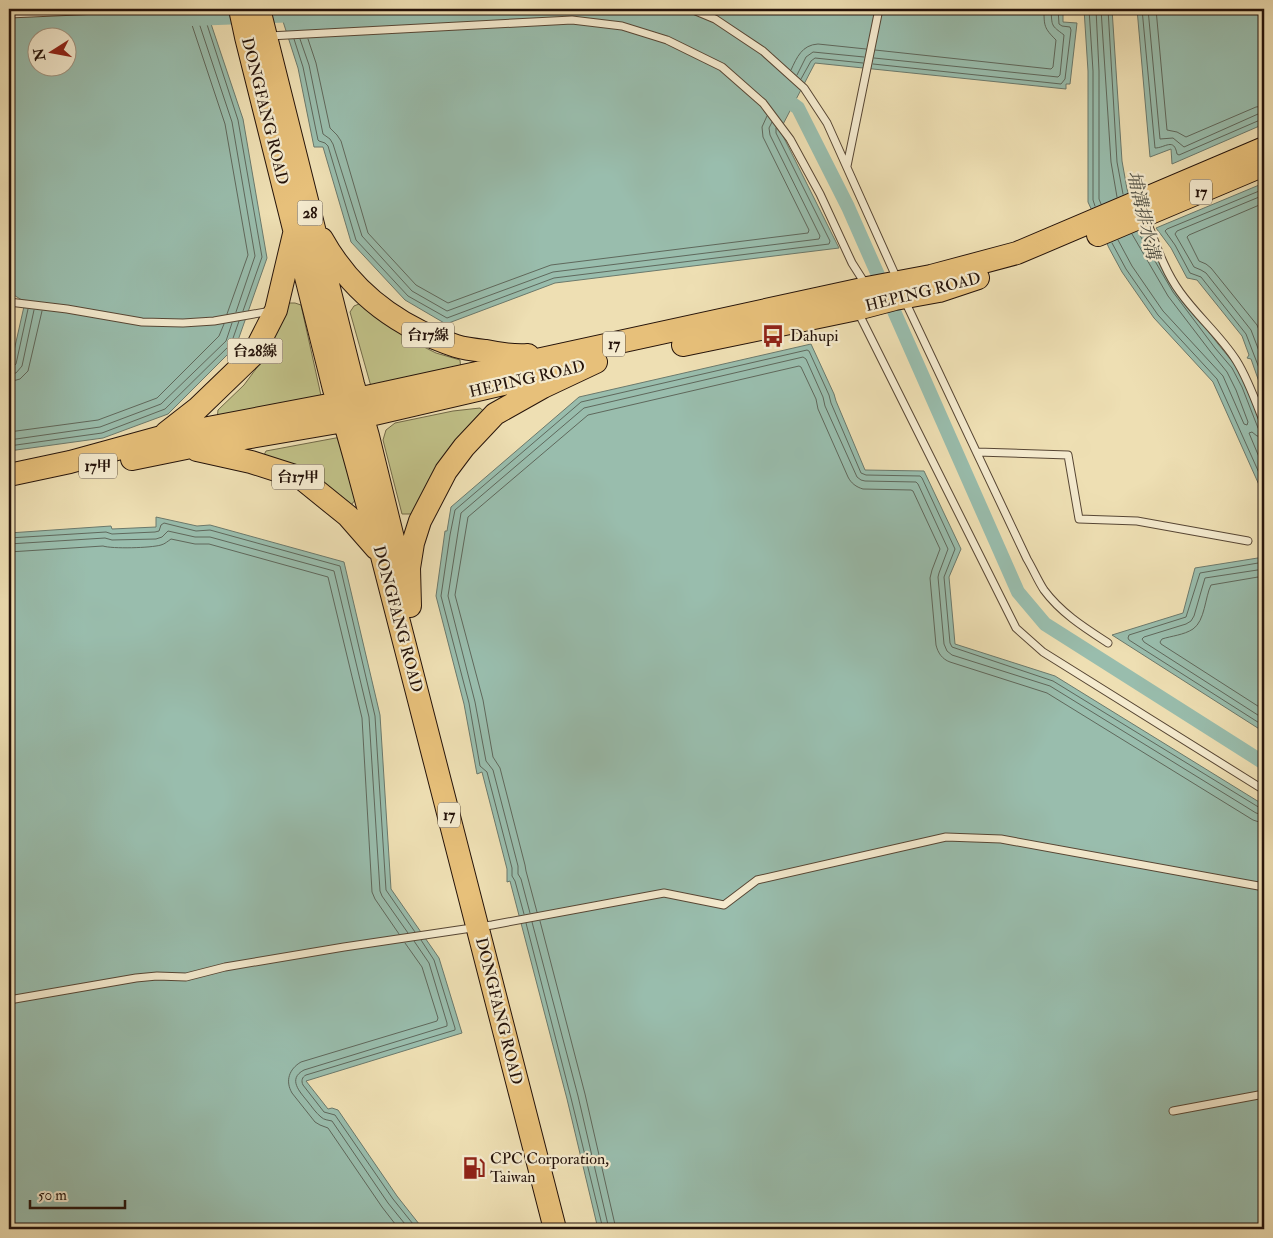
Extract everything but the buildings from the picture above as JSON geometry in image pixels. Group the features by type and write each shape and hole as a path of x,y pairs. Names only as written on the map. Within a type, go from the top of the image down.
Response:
{"main road":[{"name":"DONGFANG ROAD","path":"240,9 256,36 303,225 353,384 350,439 370,518 569,1229"},
{"name":"DONGFANG ROAD","path":"256,36 259,9"},
{"name":"17","path":"1141,212 1264,148"},
{"name":"17","path":"1141,212 1258,171"},
{"name":"HEPING ROAD","path":"9,484 186,448 595,356 865,298 898,290 931,276 1017,253 1095,229 1141,212"},
{"name":"台28線","path":"161,437 198,408 252,356 276,310 303,225"},
{"name":"台17線","path":"303,225 326,245 342,269 361,291 406,325 458,347 516,356 595,356"},
{"path":"410,606 409,568 413,543 420,521 446,471 464,447 495,414 595,356"},
{"name":"DONGFANG ROAD","path":"351,410 410,606 555,1229"},
{"name":"HEPING ROAD","path":"9,475 70,462 161,437 351,410"},
{"name":"台17甲","path":"186,448 251,462 301,478 348,516 382,556"}],"lane":[{"path":"9,14 122,9"},
{"path":"691,9 716,19 763,50 804,88 827,123 898,290 1027,559 1044,590 1062,610 1076,622 1108,643"},
{"path":"847,167 879,9"},
{"path":"256,36 572,20 622,26 667,40 722,67 763,103 790,139 820,194 852,263 865,298 1016,628 1043,652 1264,790"},
{"path":"1141,212 1161,258 1179,291 1236,360 1264,423"},
{"path":"9,302 142,322 183,324 241,317 276,310"},
{"path":"977,452 1068,455 1080,519 1137,521 1248,541"},
{"path":"9,1000 136,978 157,976 186,977 225,967 334,948 485,926 664,893 724,905 757,880 946,837 1001,839 1264,887"},
{"path":"1173,1111 1264,1094"}],"green space":[{"path":"287,303 301,305 322,400 217,420 218,410 244,385 264,358"},
{"path":"359,304 367,306 414,342 436,353 460,360 461,371 372,390 350,312 354,306"},
{"path":"480,408 486,413 412,514 402,514 383,440 386,430 395,423 453,411"},
{"path":"341,437 357,498 351,505 262,459 266,451"}],"water":[{"path":"9,9 206,9 243,119 267,258 236,346 168,414 103,438 9,451 9,373 25,302 9,292"},
{"path":"279,9 1063,9 1063,22 1077,23 1070,84 1066,84 1066,89 815,63 780,130 839,248 555,283 446,324 405,300 351,242 323,147 314,147 298,68"},
{"path":"1084,9 1112,9 1122,161 1127,189 1135,216 1177,290 1236,366 1246,385 1264,432 1264,496 1213,382 1154,318 1122,272 1088,202 1088,71"},
{"path":"1137,9 1264,9 1264,124 1172,164 1171,149 1150,157"},
{"path":"1264,183 1264,396 1251,359 1247,358 1249,355 1242,336 1197,280 1187,278 1171,248 1156,228"},
{"path":"811,344 865,470 924,471 961,549 949,577 955,644 1055,676 1264,805 1264,1229 598,1229 567,1099 510,881 507,882 507,869 482,772 477,774 464,704 436,596 445,531 447,531 451,507 579,397"},
{"path":"156,517 197,526 210,525 344,562 380,715 391,889 439,958 462,1033 306,1081 328,1109 338,1110 397,1196 423,1229 9,1229 9,533 111,526 112,529 156,527"},
{"path":"1264,557 1264,732 1112,635 1183,613 1195,568"}],"waterway":[{"path":"192,19 298,15"},
{"path":"779,94 798,108 848,207 1018,592 1045,624 1264,763"}],"place":[{"name":"Dahupi","path":"773,336"},
{"name":"CPC Corporation, Taiwan","path":"474,1168"}],"water label":[{"name":"埔溝排水溝","path":"1143,215"}]}
